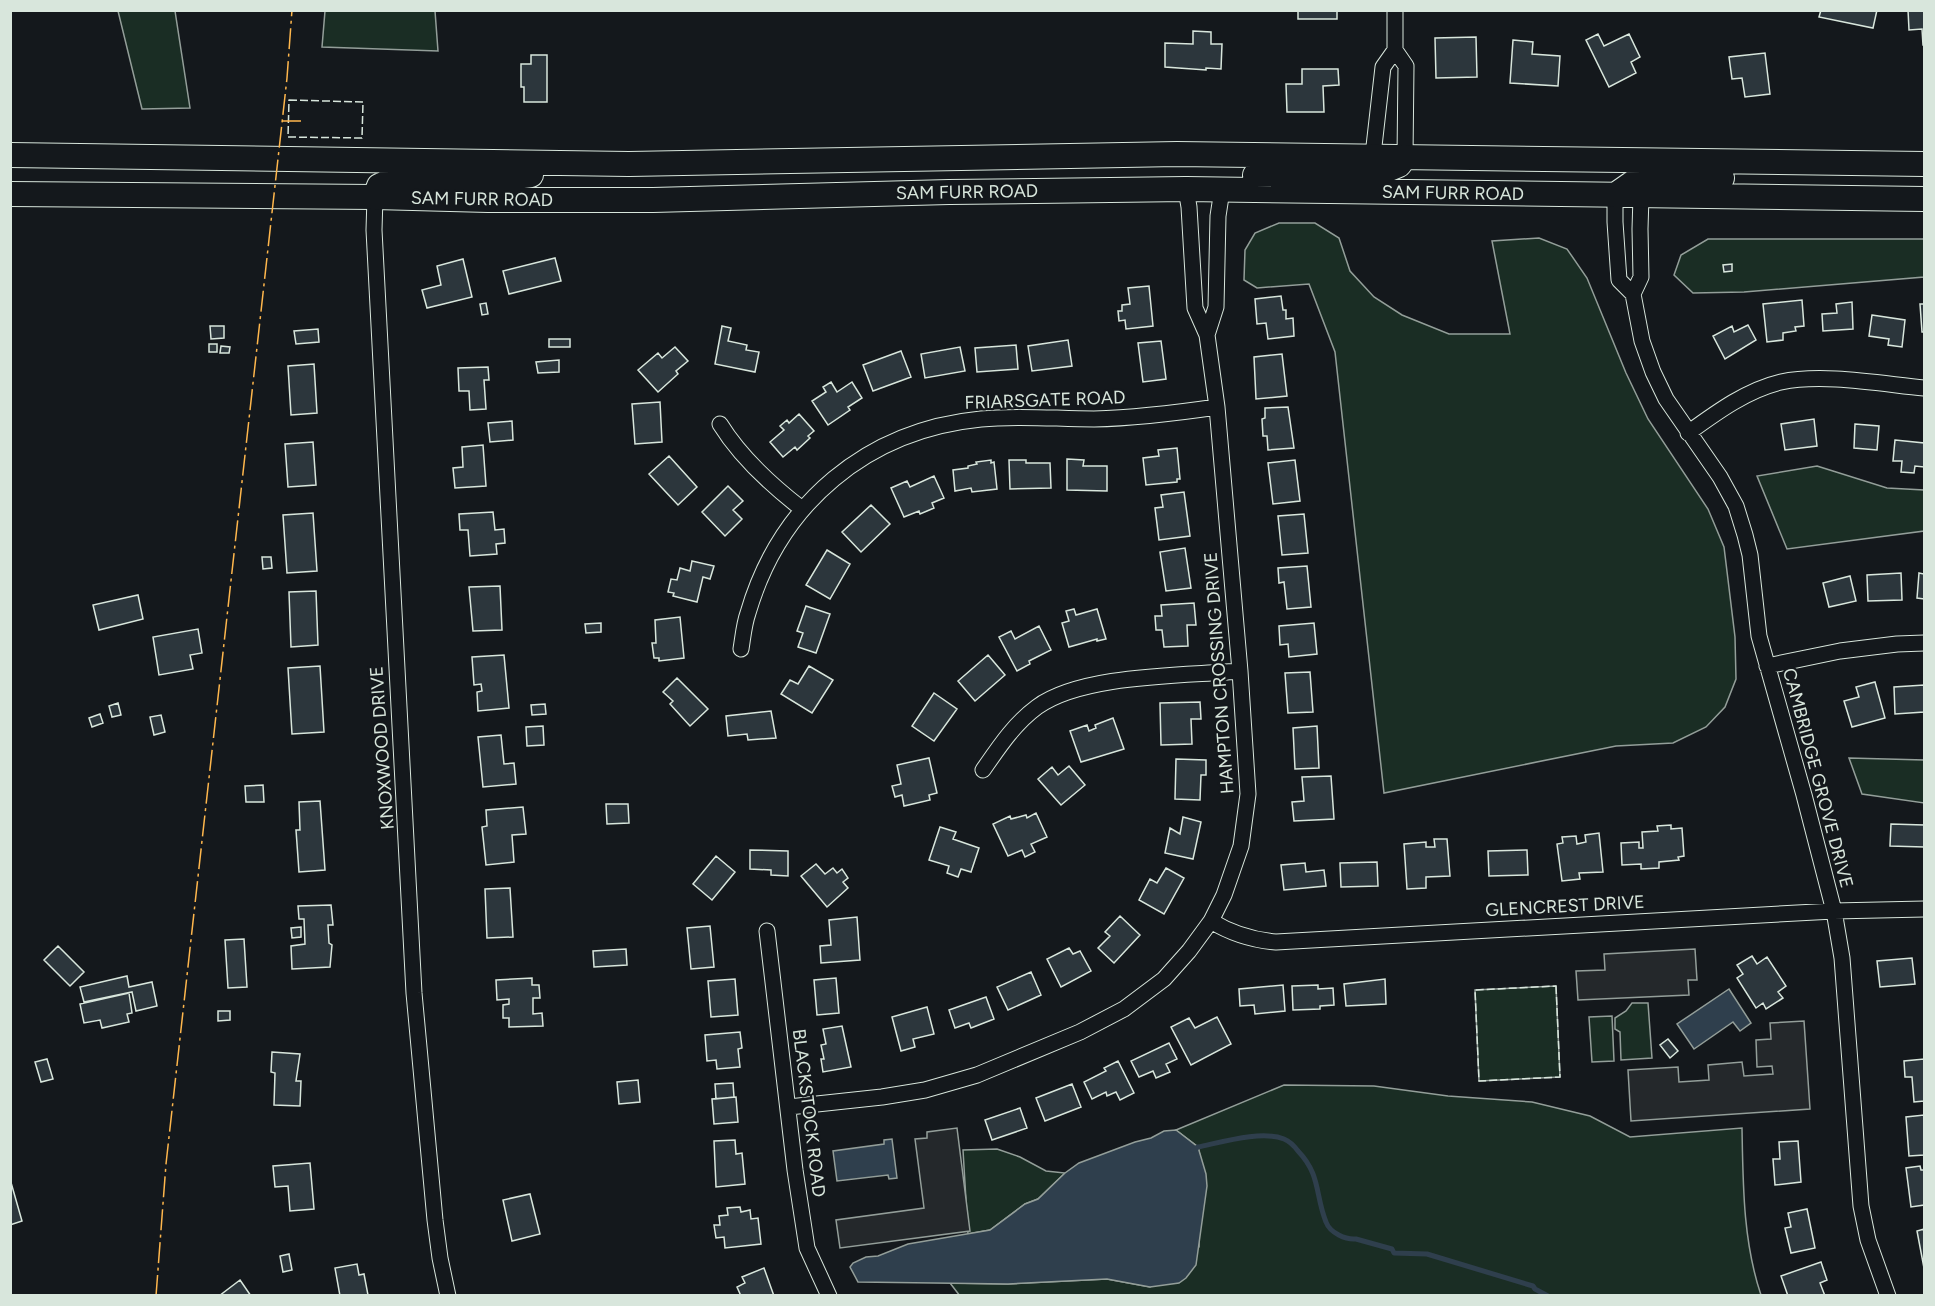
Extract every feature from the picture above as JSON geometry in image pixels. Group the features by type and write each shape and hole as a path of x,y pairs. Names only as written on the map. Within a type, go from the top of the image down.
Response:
{"main road":[{"name":"SAM FURR ROAD","path":"10,155 628,164 1156,154 1373,155 1924,164"},
{"path":"1059,190 1243,175 1380,172 1399,165 1405,157"},
{"path":"375,197 379,186 400,180 492,180 628,164"},
{"path":"1615,195 1638,179 1720,178 1924,164"},
{"name":"SAM FURR ROAD","path":"10,194 653,200 1186,189 1924,199"}],"street":[{"path":"1395,10 1395,50 1406,66 1405,157"},
{"path":"1373,155 1383,67 1395,50"},
{"name":"HAMPTON CROSSING DRIVE","path":"789,1107 925,1090 977,1075 1043,1049 1124,1009 1164,979 1211,921 1224,895 1240,846 1248,794 1240,671 1217,407 1207,335 1195,308 1186,189"},
{"name":"HAMPTON CROSSING DRIVE","path":"1207,335 1216,307 1218,216 1222,190"},
{"name":"CAMBRIDGE GROVE DRIVE","path":"1615,195 1619,279 1633,294 1642,341 1653,372 1666,399 1720,477 1736,506 1750,555 1759,636 1834,911 1842,958 1861,1206 1868,1240 1888,1296"},
{"name":"CAMBRIDGE GROVE DRIVE","path":"1633,294 1641,277 1641,196"},
{"name":"KNOXWOOD DRIVE","path":"375,197 376,265 414,993 435,1220 448,1296"},
{"path":"1688,433 1723,408 1781,382 1826,379 1924,388"},
{"name":"FRIARSGATE ROAD","path":"741,649 747,614 777,544 802,509 824,486 863,457 881,447 931,427 981,419 1136,417 1217,407"},
{"path":"720,424 728,437 763,476 802,509"},
{"path":"1767,666 1840,651 1924,643"},
{"path":"983,770 1005,738 1024,717 1038,706 1074,690 1108,681 1240,671"},
{"name":"GLENCREST DRIVE","path":"1211,921 1245,938 1276,942 1834,911 1924,909"},
{"name":"BLACKSTOCK ROAD","path":"767,931 795,1170 807,1248 829,1296"}],"green space":[{"path":"118,11 175,11 190,108 142,109"},
{"path":"325,11 435,11 438,51 322,47"},
{"path":"1279,223 1315,223 1339,238 1350,271 1374,297 1402,315 1449,334 1510,334 1492,241 1539,238 1567,249 1587,278 1626,373 1648,419 1708,509 1724,547 1735,637 1736,679 1725,707 1706,727 1673,743 1616,746 1384,793 1335,352 1309,284 1257,288 1244,280 1245,250 1255,233"},
{"path":"1708,239 1924,239 1924,277 1744,292 1693,293 1674,275 1681,255"},
{"path":"1817,466 1887,488 1924,490 1924,531 1787,549 1757,476"},
{"path":"1849,758 1924,760 1924,803 1862,794"},
{"path":"1556,986 1560,1077 1479,1081 1475,990"},
{"path":"1632,1003 1648,1003 1652,1058 1621,1060 1620,1032 1615,1029 1615,1018 1626,1011"},
{"path":"1612,1016 1614,1061 1592,1062 1589,1017"},
{"path":"1284,1085 1374,1086 1448,1096 1532,1102 1590,1116 1630,1137 1742,1128 1747,1234 1761,1295 960,1296 950,1283 1008,1284 1107,1279 1150,1287 1199,1247 1200,1156 1198,1147 1176,1130"},
{"path":"997,1149 1020,1157 1046,1171 1065,1173 1038,1199 1025,1204 990,1230 968,1234 963,1150"}],"shaded area":[{"path":"1695,949 1697,980 1688,980 1689,995 1578,1000 1576,971 1605,970 1604,954"},
{"path":"1804,1021 1810,1109 1631,1121 1628,1070 1678,1067 1679,1082 1709,1080 1708,1065 1742,1062 1744,1076 1773,1074 1772,1066 1757,1067 1756,1040 1771,1039 1770,1023"},
{"path":"957,1128 970,1231 840,1248 836,1220 924,1208 915,1139 927,1138 927,1132"}],"water":[{"path":"1729,989 1751,1023 1740,1031 1733,1022 1694,1049 1677,1024"},
{"path":"1176,1130 1198,1147 1207,1186 1196,1265 1179,1283 1150,1287 1107,1279 1008,1284 858,1282 850,1267 853,1263 866,1257 878,1256 908,1244 990,1230 1025,1204 1038,1199 1079,1163 1151,1138 1164,1131"},
{"path":"892,1139 897,1178 889,1179 888,1175 837,1181 833,1151 884,1144 884,1140"}],"building":[{"path":"1298,10 1337,10 1337,19 1298,19"},
{"path":"1821,10 1877,10 1873,28 1819,17"},
{"path":"1908,10 1924,10 1924,45 1922,29 1909,30"},
{"path":"1193,31 1211,32 1211,44 1222,44 1221,69 1165,67 1165,43 1193,44"},
{"path":"1598,34 1604,46 1629,34 1640,57 1631,62 1636,73 1609,87 1586,40"},
{"path":"1476,37 1477,77 1436,78 1435,38"},
{"path":"1513,40 1533,42 1532,54 1560,56 1558,86 1510,83"},
{"path":"1765,53 1770,94 1745,97 1742,78 1732,79 1729,57"},
{"path":"531,55 547,55 547,102 524,102 524,87 521,87 521,64 531,64"},
{"path":"1302,69 1338,69 1339,85 1323,86 1324,112 1287,112 1286,84 1302,84"},
{"path":"555,258 561,281 509,294 503,271"},
{"path":"463,259 472,297 427,308 422,290 441,285 437,266"},
{"path":"1732,264 1732,271 1724,272 1723,265"},
{"path":"1149,286 1153,326 1126,329 1125,320 1119,321 1118,311 1122,311 1122,305 1130,304 1128,288"},
{"path":"1281,296 1283,310 1286,310 1286,319 1293,318 1294,336 1268,339 1266,323 1257,324 1255,299"},
{"path":"1802,300 1804,326 1795,327 1796,331 1783,333 1783,340 1767,342 1763,304"},
{"path":"1852,302 1853,329 1823,331 1822,314 1837,313 1836,304"},
{"path":"486,303 488,314 482,315 480,304"},
{"path":"1920,304 1924,304 1924,332 1922,332"},
{"path":"1872,315 1905,320 1902,347 1888,345 1889,339 1869,336"},
{"path":"1748,325 1756,340 1725,359 1713,336 1732,326 1734,332"},
{"path":"210,326 224,326 224,338 211,339"},
{"path":"722,326 731,328 728,341 747,345 746,350 759,352 755,372 715,364"},
{"path":"318,329 319,342 296,344 294,331"},
{"path":"549,339 570,339 570,347 549,347"},
{"path":"1068,340 1072,366 1032,371 1028,346"},
{"path":"1161,341 1166,379 1143,382 1138,343"},
{"path":"209,344 217,344 217,352 209,352"},
{"path":"1016,345 1018,369 977,372 975,348"},
{"path":"221,346 230,347 229,353 220,353"},
{"path":"675,347 688,361 676,371 678,374 658,392 638,370 658,353 662,358"},
{"path":"960,347 965,371 925,378 921,354"},
{"path":"901,351 911,377 873,391 863,365"},
{"path":"1282,354 1287,396 1256,399 1254,357"},
{"path":"559,360 559,372 538,373 536,362"},
{"path":"314,364 317,413 291,415 288,366"},
{"path":"488,367 489,380 484,380 486,409 470,410 469,391 459,391 458,368"},
{"path":"831,382 837,392 852,382 862,398 848,407 850,410 828,425 812,401 826,392 823,387"},
{"path":"660,402 662,442 635,444 632,404"},
{"path":"1288,407 1294,448 1268,450 1267,436 1263,436 1262,419 1265,418 1265,408"},
{"path":"799,414 814,431 797,450 795,447 783,457 770,442 784,430 780,426 787,420 789,423"},
{"path":"1814,419 1817,446 1785,450 1781,424"},
{"path":"512,421 513,440 490,442 488,423"},
{"path":"1855,424 1879,426 1877,450 1854,448"},
{"path":"1895,440 1924,443 1924,467 1915,466 1914,473 1901,472 1902,461 1893,461"},
{"path":"313,442 316,485 288,487 285,444"},
{"path":"483,445 486,486 455,488 453,468 463,467 462,447"},
{"path":"1177,448 1180,479 1177,479 1177,482 1146,485 1143,458 1159,456 1158,450"},
{"path":"669,456 697,487 678,505 649,474"},
{"path":"1067,459 1084,460 1083,466 1107,466 1107,491 1067,490"},
{"path":"991,460 991,463 994,462 997,489 972,492 971,488 955,491 953,470 968,468 968,466 977,464 976,462"},
{"path":"1009,460 1050,463 1051,488 1010,489"},
{"path":"1295,460 1300,501 1273,504 1268,463"},
{"path":"934,476 944,498 932,503 934,508 904,517 891,488 907,481 910,487"},
{"path":"728,486 743,501 733,510 742,519 725,536 702,512"},
{"path":"1184,492 1190,536 1159,540 1155,508 1163,507 1161,495"},
{"path":"871,505 890,524 861,552 842,532"},
{"path":"493,512 495,530 504,529 505,543 496,544 497,554 470,556 468,530 460,530 459,514"},
{"path":"313,513 317,571 287,573 283,515"},
{"path":"1304,514 1308,553 1282,555 1278,516"},
{"path":"1185,548 1191,588 1166,591 1160,552"},
{"path":"827,550 850,564 830,599 806,585"},
{"path":"262,557 271,557 272,568 263,569"},
{"path":"692,561 714,566 710,579 703,577 697,602 673,596 674,593 668,592 671,579 677,580 680,568 690,571"},
{"path":"1307,566 1311,607 1287,609 1284,582 1279,583 1278,568"},
{"path":"1901,573 1902,600 1868,601 1867,575"},
{"path":"1919,573 1924,574 1924,599 1917,598"},
{"path":"1850,576 1856,601 1829,607 1823,583"},
{"path":"500,586 502,630 473,631 469,587"},
{"path":"316,591 318,645 291,647 289,592"},
{"path":"138,595 143,619 99,630 93,605"},
{"path":"1194,603 1196,625 1187,625 1188,646 1164,647 1162,630 1156,630 1155,616 1162,616 1161,605"},
{"path":"806,606 830,614 816,653 798,647 803,633 797,631"},
{"path":"1074,609 1076,615 1097,609 1106,639 1097,641 1097,639 1069,647 1062,623 1069,621 1066,611"},
{"path":"680,617 684,658 659,661 659,658 654,658 652,643 656,643 655,620"},
{"path":"601,623 601,632 586,633 585,624"},
{"path":"1314,623 1317,654 1289,657 1288,644 1280,645 1279,626"},
{"path":"1039,626 1051,650 1029,661 1030,664 1017,671 999,637 1011,631 1015,639"},
{"path":"198,629 202,653 190,655 193,669 159,675 153,637"},
{"path":"504,655 509,708 478,711 477,692 482,691 481,684 474,685 472,657"},
{"path":"988,655 1005,675 975,701 958,681"},
{"path":"320,666 324,732 292,734 288,668"},
{"path":"809,666 833,680 812,713 781,694 790,680 798,684"},
{"path":"1310,672 1313,712 1288,713 1285,673"},
{"path":"677,678 708,709 690,726 670,704 673,701 663,692"},
{"path":"1875,682 1885,718 1852,727 1844,701 1859,697 1856,687"},
{"path":"1924,685 1924,712 1895,714 1894,687"},
{"path":"934,693 957,709 934,741 912,726"},
{"path":"1200,702 1201,719 1191,719 1192,744 1161,745 1160,703"},
{"path":"118,703 121,715 112,717 109,706"},
{"path":"545,704 546,714 532,715 531,705"},
{"path":"771,711 776,738 748,740 747,734 728,736 726,716"},
{"path":"100,714 103,723 92,727 89,718"},
{"path":"161,715 165,732 154,735 150,717"},
{"path":"1113,718 1124,749 1081,762 1070,731 1087,725 1089,731 1096,728 1095,725"},
{"path":"543,726 544,745 527,746 526,727"},
{"path":"1317,726 1319,768 1295,769 1293,728"},
{"path":"501,735 504,764 514,763 516,784 483,787 478,737"},
{"path":"929,758 937,793 929,795 930,800 904,806 902,795 895,797 892,786 901,784 897,765"},
{"path":"1176,759 1206,760 1206,775 1201,775 1200,800 1175,799"},
{"path":"1069,766 1085,785 1061,805 1038,779 1052,767 1058,775"},
{"path":"1331,776 1334,819 1294,821 1292,802 1304,801 1302,777"},
{"path":"263,785 264,802 246,802 245,786"},
{"path":"320,801 325,870 299,872 296,830 300,830 299,802"},
{"path":"606,804 628,804 629,823 607,824"},
{"path":"523,807 526,834 512,835 514,862 486,865 482,827 487,826 486,810"},
{"path":"1036,813 1047,837 1031,844 1035,852 1025,857 1022,850 1008,856 993,824 1010,816 1011,819 1026,815 1027,818"},
{"path":"1183,817 1201,822 1193,859 1165,853 1170,828 1180,834"},
{"path":"1891,824 1924,825 1924,847 1890,846"},
{"path":"1671,825 1671,829 1682,828 1684,856 1678,857 1679,860 1659,862 1659,868 1641,869 1641,864 1622,865 1621,843 1639,842 1639,848 1643,848 1642,832 1658,831 1657,826"},
{"path":"940,827 956,832 953,839 979,848 971,872 961,869 958,877 947,873 949,866 929,860"},
{"path":"1599,833 1603,872 1579,873 1580,879 1562,881 1557,844 1563,843 1562,837 1576,836 1577,844 1586,842 1585,835"},
{"path":"1434,839 1447,839 1450,876 1426,877 1426,888 1407,889 1404,844 1426,842 1426,847 1435,847"},
{"path":"750,850 788,851 788,876 771,875 771,870 750,869"},
{"path":"1527,850 1528,875 1489,876 1488,851"},
{"path":"716,856 735,872 712,900 693,884"},
{"path":"1377,862 1378,886 1341,887 1340,863"},
{"path":"1305,863 1306,872 1324,870 1326,886 1284,890 1281,865"},
{"path":"816,864 825,874 833,868 837,873 842,869 848,878 843,882 848,888 827,907 801,876"},
{"path":"1166,868 1184,878 1164,914 1139,900 1150,879 1157,883"},
{"path":"510,888 513,937 487,938 485,889"},
{"path":"331,905 333,925 328,925 329,943 332,945 330,967 292,969 291,946 305,944 304,919 299,919 298,906"},
{"path":"1120,916 1140,935 1114,963 1098,948 1110,936 1105,932"},
{"path":"857,917 860,960 821,963 820,946 831,945 829,920"},
{"path":"710,926 714,967 691,969 687,928"},
{"path":"301,927 301,937 292,938 291,928"},
{"path":"244,939 247,987 228,988 225,940"},
{"path":"58,946 84,972 70,986 44,960"},
{"path":"1069,948 1073,954 1080,951 1091,971 1061,987 1047,959"},
{"path":"626,949 627,965 594,967 593,951"},
{"path":"1752,956 1757,964 1767,957 1786,986 1778,992 1783,998 1766,1009 1763,1003 1756,1008 1737,978 1743,974 1737,965"},
{"path":"1912,958 1915,984 1880,987 1877,961"},
{"path":"1031,972 1041,995 1008,1010 997,987"},
{"path":"127,976 129,987 152,982 157,1006 136,1011 132,992 84,1002 80,987"},
{"path":"532,978 532,985 539,985 540,998 533,998 533,1014 542,1013 543,1026 509,1027 509,1018 503,1018 503,1005 509,1004 509,999 497,1000 496,980"},
{"path":"836,978 839,1013 817,1015 814,980"},
{"path":"735,979 738,1015 711,1017 708,981"},
{"path":"1385,979 1386,1004 1346,1006 1344,984"},
{"path":"1283,985 1285,1011 1255,1014 1254,1005 1240,1006 1239,989"},
{"path":"1318,985 1318,989 1333,988 1334,1005 1320,1006 1320,1009 1293,1010 1292,986"},
{"path":"129,993 132,1013 127,1014 129,1022 102,1028 100,1020 84,1023 80,1004"},
{"path":"986,997 994,1019 971,1028 969,1023 955,1028 949,1010"},
{"path":"927,1007 934,1034 913,1039 915,1047 901,1051 892,1017"},
{"path":"218,1011 230,1011 230,1020 218,1021"},
{"path":"1217,1017 1231,1044 1191,1065 1171,1027 1189,1018 1195,1028"},
{"path":"842,1026 851,1067 823,1072 821,1059 824,1059 821,1045 826,1044 823,1029"},
{"path":"740,1032 742,1048 738,1049 740,1067 717,1069 716,1060 707,1061 705,1035"},
{"path":"1668,1039 1678,1051 1670,1058 1660,1045"},
{"path":"1169,1043 1177,1059 1166,1064 1170,1072 1156,1078 1153,1071 1139,1077 1131,1061"},
{"path":"272,1052 300,1054 296,1081 301,1081 300,1106 274,1105 275,1073 271,1072"},
{"path":"47,1059 53,1079 41,1082 35,1062"},
{"path":"1924,1059 1924,1101 1914,1102 1912,1077 1905,1077 1904,1061"},
{"path":"1118,1061 1134,1093 1120,1100 1116,1092 1107,1096 1106,1092 1092,1099 1084,1082 1106,1071 1104,1068"},
{"path":"638,1080 640,1102 619,1104 617,1082"},
{"path":"733,1083 734,1097 716,1099 715,1084"},
{"path":"1072,1084 1081,1107 1045,1121 1036,1098"},
{"path":"736,1097 738,1122 714,1124 712,1099"},
{"path":"1020,1108 1027,1128 992,1140 985,1120"},
{"path":"1924,1115 1924,1155 1909,1156 1906,1117"},
{"path":"735,1140 736,1154 742,1153 745,1184 716,1187 714,1141"},
{"path":"1798,1141 1801,1182 1775,1185 1773,1159 1780,1159 1779,1142"},
{"path":"310,1163 314,1209 290,1211 288,1186 275,1187 273,1166"},
{"path":"1920,1166 1921,1170 1924,1170 1924,1205 1911,1207 1906,1168"},
{"path":"10,1179 22,1221 10,1225"},
{"path":"530,1194 540,1234 512,1241 503,1200"},
{"path":"740,1207 741,1212 750,1210 751,1219 758,1218 761,1244 725,1248 724,1237 716,1238 714,1225 720,1225 719,1216 728,1215 727,1208"},
{"path":"1807,1209 1815,1248 1791,1253 1785,1228 1791,1227 1788,1213"},
{"path":"1924,1229 1924,1268 1917,1231"},
{"path":"289,1254 292,1270 283,1272 280,1256"},
{"path":"1821,1262 1827,1280 1820,1283 1825,1296 1788,1296 1781,1276"},
{"path":"357,1264 359,1275 364,1274 368,1295 340,1296 335,1268"},
{"path":"764,1268 774,1296 741,1296 737,1287 745,1283 742,1277"},
{"path":"240,1280 251,1296 219,1296"}],"waterway":[{"path":"1193,1150 1253,1136 1284,1139 1295,1148 1311,1168 1326,1222 1339,1235 1392,1249 1394,1253 1427,1254 1533,1286 1548,1296"}],"fence":[{"path":"289,100 363,102 362,138 288,137 289,100"},
{"path":"1556,986 1560,1077 1479,1081 1475,990 1556,986"}],"power":[{"path":"156,1296 166,1164 287,78 292,10"},
{"path":"282,121 301,121"}]}
